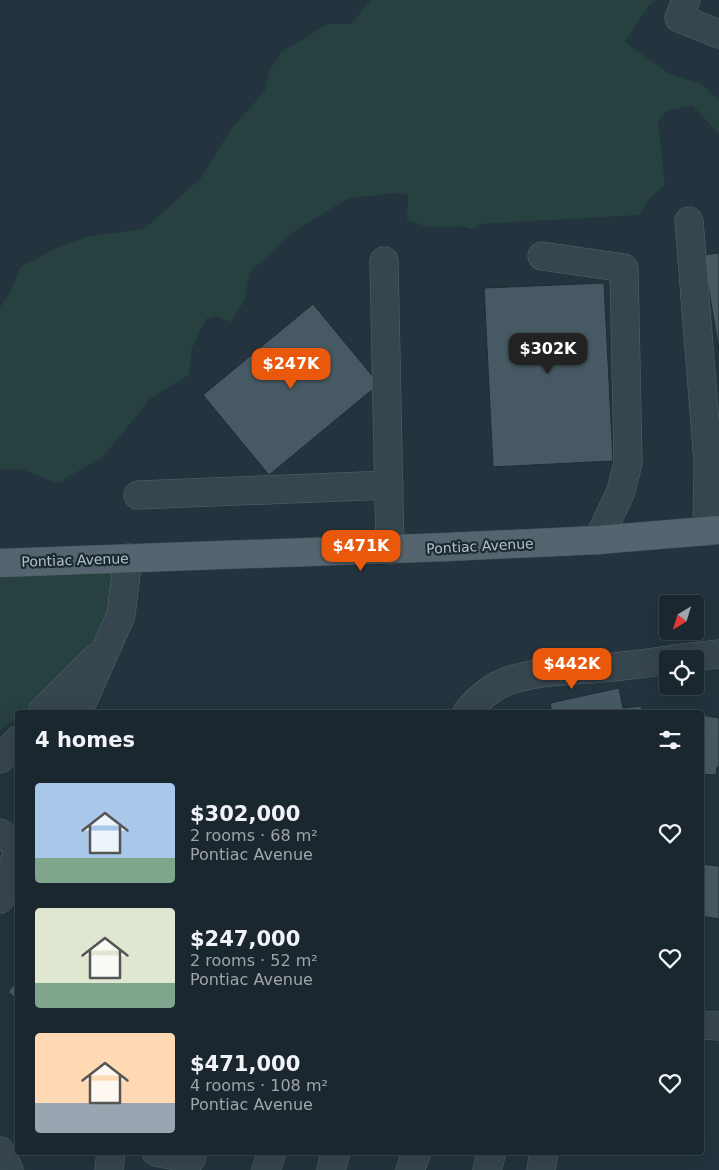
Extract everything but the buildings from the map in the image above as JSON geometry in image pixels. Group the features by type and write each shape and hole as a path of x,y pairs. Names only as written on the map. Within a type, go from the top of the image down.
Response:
{"main road":[{"name":"Pontiac Avenue","path":"0,563 390,550 598,540 713,530"}],"street":[{"path":"686,0 679,18 719,34"},
{"path":"689,222 713,530"},
{"path":"542,256 624,268 628,464 621,491 598,540"},
{"path":"384,261 390,550"},
{"path":"138,496 389,485"},
{"path":"79,710 120,615 128,558"},
{"path":"44,710 106,648"},
{"path":"704,656 719,654"},
{"path":"468,710 476,700 496,686 530,676 562,669 659,661"},
{"path":"0,759 15,743"},
{"path":"0,833 15,843"},
{"path":"0,899 15,859"},
{"path":"704,1025 719,1026"},
{"path":"0,1151 9,1170"},
{"path":"109,1170 111,1155"},
{"path":"171,1155 191,1159 192,1155"},
{"path":"266,1170 271,1155"},
{"path":"331,1170 335,1155"},
{"path":"410,1170 416,1155"},
{"path":"487,1170 491,1155"},
{"path":"542,1170 544,1155"}],"green space":[{"path":"371,0 657,0 649,5 625,42 670,74 702,84 719,100 719,134 692,105 667,111 658,121 665,185 649,199 639,215 480,224 472,229 461,226 427,227 407,220 408,195 398,193 349,198 293,232 250,272 244,301 231,322 215,316 206,319 192,348 189,375 151,398 102,458 64,479 62,482 53,482 24,470 0,469 0,307 10,293 20,267 63,245 91,236 144,229 201,178 231,129 265,91 269,72 281,52 328,24 351,24"},
{"path":"124,562 80,710 15,710 15,719 0,730 0,563"}]}
